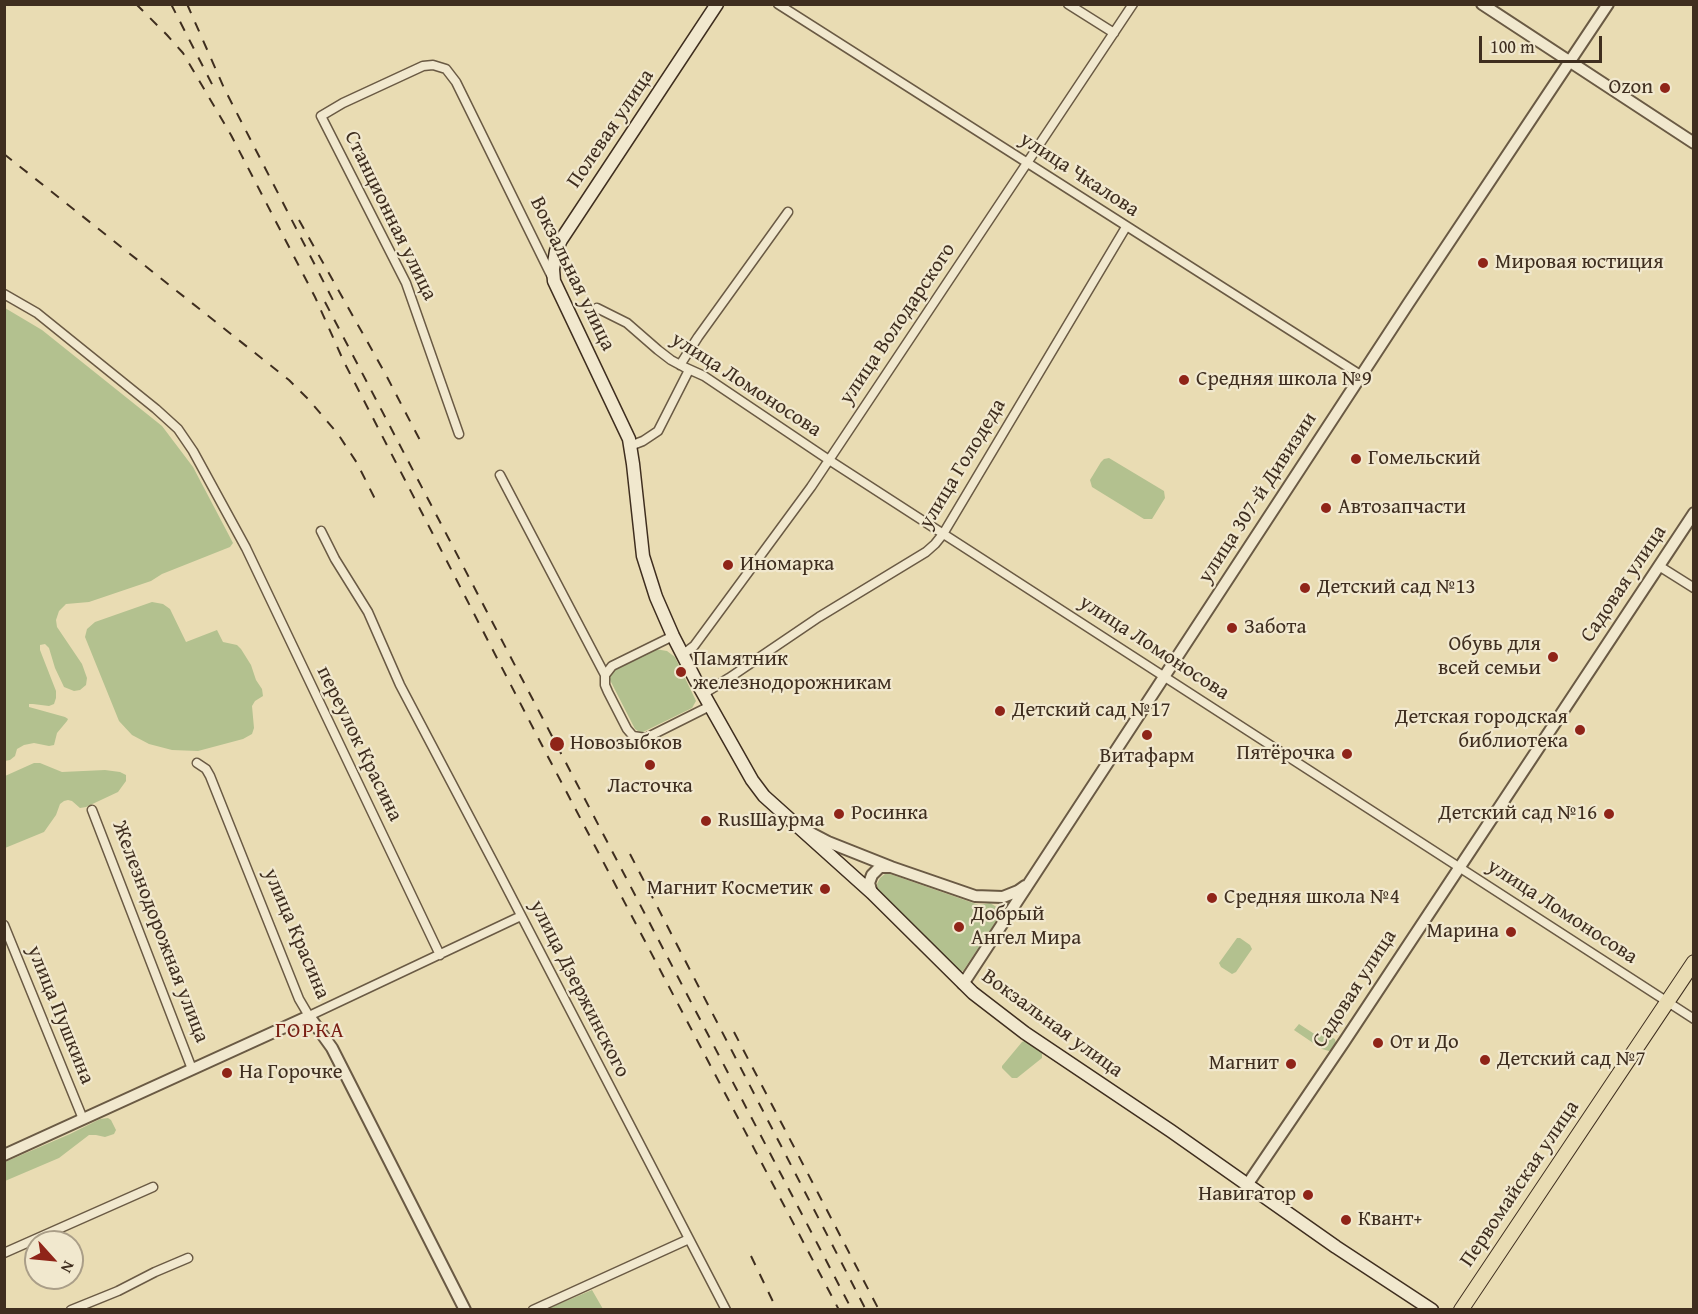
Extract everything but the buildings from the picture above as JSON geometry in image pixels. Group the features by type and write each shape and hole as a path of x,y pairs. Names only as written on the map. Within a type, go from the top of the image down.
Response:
{"main road":[{"name":"Полевая улица","path":"554,280 554,259 561,240 717,4"},
{"name":"Вокзальная улица","path":"554,280 623,423 630,446 643,556 656,597 682,655 760,791 872,893 963,984 1024,1033 1432,1310"},
{"name":"Первомайская улица","path":"1461,1310 1694,962"}],"street":[{"name":"улица Чкалова","path":"778,4 1362,376"},
{"path":"1068,4 1114,33"},
{"name":"улица Володарского","path":"682,655 694,646 829,460 1133,4"},
{"path":"1482,4 1694,143"},
{"name":"улица 307-й Дивизии","path":"963,984 1608,4"},
{"name":"Вокзальная улица","path":"321,116 343,103 423,66 433,65 446,69 456,82 554,280"},
{"name":"Станционная улица","path":"321,116 406,283 459,434"},
{"path":"680,365 788,212"},
{"name":"улица Голодеда","path":"703,694 819,617 931,549 943,534 1126,227"},
{"path":"535,243 542,249 550,250 561,240"},
{"name":"переулок Красина","path":"4,294 38,313 156,409 178,429 193,450 246,548 440,955"},
{"name":"улица Ломоносова","path":"597,308 627,323 658,350 680,365 704,376 829,460 1694,1019"},
{"path":"630,446 643,441 658,430 689,370"},
{"path":"500,476 605,675 608,692 633,736 646,738 710,706"},
{"name":"Садовая улица","path":"1247,1185 1694,513"},
{"name":"улица Дзержинского","path":"321,531 368,612 400,686 726,1310"},
{"path":"1659,566 1694,588"},
{"path":"605,675 612,666 673,636"},
{"name":"улица Красина","path":"197,763 206,769 210,776 299,999 332,1048 465,1310"},
{"name":"Железнодорожная улица","path":"92,810 192,1069"},
{"path":"789,819 822,839 962,893 985,898 1003,897 1024,886 1033,876"},
{"path":"872,893 869,885 872,875 880,867 891,867"},
{"name":"Железнодорожная улица","path":"4,1155 39,1141 521,916"},
{"name":"улица Пушкина","path":"4,925 83,1119"},
{"path":"4,1253 153,1187"},
{"path":"533,1310 689,1239"},
{"path":"71,1310 188,1258"}],"green space":[{"path":"5,308 42,330 162,426 193,467 233,543 230,547 162,574 151,581 89,602 66,604 59,611 56,620 57,627 82,664 87,678 86,685 74,691 64,687 49,648 45,644 40,645 56,691 56,698 54,704 49,706 29,704 29,707 68,719 57,733 54,745 34,743 24,745 17,749 15,756 5,761"},
{"path":"1109,458 1164,491 1165,498 1152,519 1144,519 1092,487 1090,480 1101,462"},
{"path":"152,602 163,604 170,609 186,642 217,630 223,642 237,645 241,649 251,665 263,696 252,706 254,728 252,734 243,739 198,751 172,750 149,744 132,735 119,721 85,637 87,629 95,622"},
{"path":"655,649 667,651 675,657 696,701 692,708 641,733 635,729 610,676 613,670"},
{"path":"34,763 40,763 62,772 105,770 120,772 126,775 126,781 118,792 86,807 80,808 72,801 64,801 44,832 5,848 5,776"},
{"path":"885,874 979,905 990,903 1003,911 963,971 958,971 878,889 877,884"},
{"path":"1237,938 1250,945 1252,949 1236,972 1232,974 1219,963"},
{"path":"1299,1024 1316,1035 1326,1034 1335,1039 1336,1044 1332,1050 1322,1049 1294,1030"},
{"path":"1026,1040 1042,1051 1042,1058 1017,1078 1012,1078 1002,1066"},
{"path":"108,1118 116,1130 114,1134 105,1137 89,1135 59,1158 5,1181 5,1162 100,1119"},
{"path":"592,1290 603,1309 547,1309"}],"railway":[{"path":"136,4 183,53 231,135 315,297 344,362 546,753 839,1310"},
{"path":"171,4 216,92"},
{"path":"187,4 224,88 337,308"},
{"path":"4,154 289,380 338,434 357,463 375,499"},
{"path":"299,220 423,446"},
{"path":"325,302 852,1310"},
{"path":"630,854 866,1310"},
{"path":"734,1032 879,1310"},
{"path":"751,1256 777,1310"}],"place":[{"name":"Ozon","path":"1665,88"},
{"name":"Мировая юстиция","path":"1483,263"},
{"name":"Средняя школа №9","path":"1184,380"},
{"name":"Гомельский","path":"1356,459"},
{"name":"Автозапчасти","path":"1326,508"},
{"name":"Иномарка","path":"728,565"},
{"name":"Детский сад №13","path":"1305,588"},
{"name":"Забота","path":"1232,628"},
{"name":"Обувь для всей семьи","path":"1553,657"},
{"name":"Памятник железнодорожникам","path":"681,672"},
{"name":"Детский сад №17","path":"1000,711"},
{"name":"Детская городская библиотека","path":"1580,730"},
{"name":"Витафарм","path":"1147,735"},
{"name":"Новозыбков","path":"557,744"},
{"name":"Пятёрочка","path":"1347,754"},
{"name":"Ласточка","path":"650,765"},
{"name":"Росинка","path":"839,814"},
{"name":"Детский сад №16","path":"1609,814"},
{"name":"RusШаурма","path":"706,821"},
{"name":"Магнит Косметик","path":"825,889"},
{"name":"Средняя школа №4","path":"1212,898"},
{"name":"Добрый Ангел Мира","path":"959,927"},
{"name":"Марина","path":"1511,932"},
{"name":"От и До","path":"1378,1043"},
{"name":"Детский сад №7","path":"1485,1060"},
{"name":"Магнит","path":"1291,1064"},
{"name":"На Горочке","path":"227,1073"},
{"name":"Навигатор","path":"1308,1195"},
{"name":"Квант+","path":"1346,1220"}],"district":[{"name":"ГОРКА","path":"310,1031"}]}
